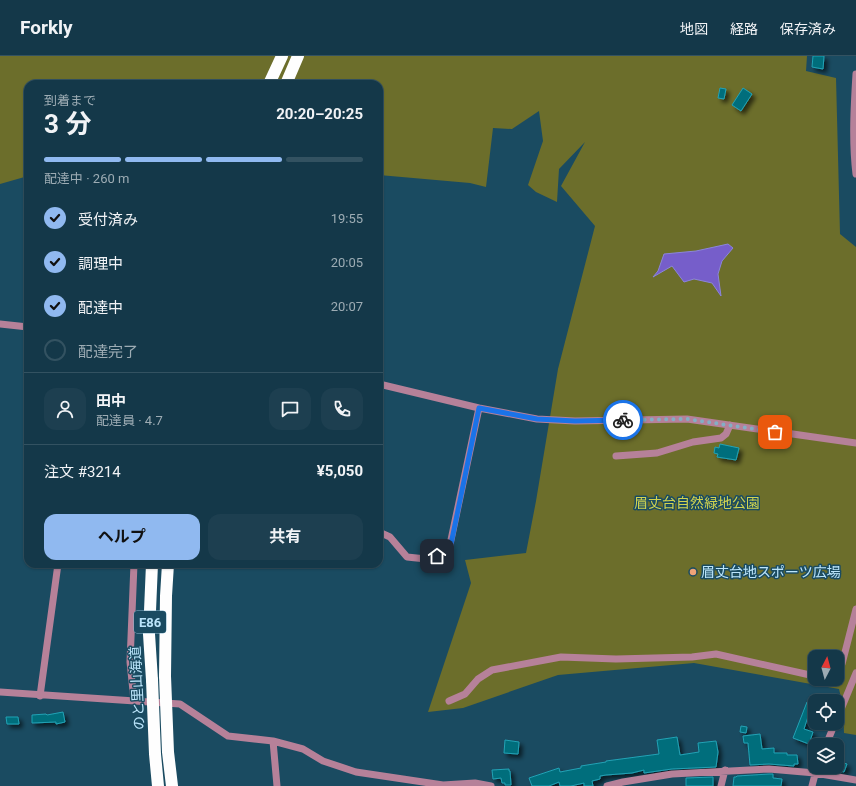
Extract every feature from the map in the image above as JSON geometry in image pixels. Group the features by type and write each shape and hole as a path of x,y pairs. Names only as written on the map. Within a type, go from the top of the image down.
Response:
{"highway":[{"path":"271,80 282,56"},
{"path":"288,80 298,56"},
{"name":"のと里山海道","path":"152,568 149,634 158,786"},
{"name":"のと里山海道","path":"168,568 165,611 165,676 168,752 172,786"}],"street":[{"path":"856,74 854,113 854,160 856,174"},
{"path":"0,324 24,327"},
{"path":"383,385 479,408 537,419 575,421 687,419 856,443"},
{"path":"383,534 390,537 407,557 426,559 448,554 479,408"},
{"path":"616,456 657,453 693,442 721,438 726,434 730,425"},
{"path":"40,696 57,568"},
{"path":"134,568 130,662 134,700"},
{"path":"844,656 856,609"},
{"path":"450,701 465,694 478,680 492,670 561,657 616,659 692,657 716,654 808,675"},
{"path":"844,702 856,673"},
{"path":"0,692 40,696 134,700 180,704 228,736 273,742 303,749 323,761 356,772 443,785 475,783 491,786"},
{"path":"273,742 277,786"},
{"path":"721,786 725,770"},
{"path":"606,786 672,774 725,770 808,770"},
{"path":"812,786 815,774"},
{"path":"832,774 856,780"}],"green space":[{"name":"眉丈台自然緑地公園","path":"0,56 807,56 806,71 836,78 840,234 856,247 856,735 844,733 844,694 840,694 839,689 822,686 844,686 844,650 808,650 808,683 694,663 558,675 463,708 428,712 471,583 465,560 526,553 558,369 595,226 561,186 585,142 559,169 557,202 536,192 528,185 543,141 539,111 512,129 493,128 486,187 470,183 383,175 383,80 24,80 24,177 0,184"}],"shaded area":[{"path":"728,244 733,248 722,261 718,274 721,296 712,283 694,279 684,282 672,266 653,277 658,271 664,254 696,251"}],"building":[{"path":"813,56 824,56 823,69 812,67"},
{"path":"720,88 726,89 724,99 718,98"},
{"path":"743,88 752,94 741,111 732,105"},
{"path":"720,444 739,448 736,460 717,457 718,454 714,453 715,447 719,448"},
{"path":"808,702 808,716 804,729 813,732 811,738 808,738 808,744 793,738"},
{"path":"63,712 65,722 56,724 56,722 32,723 32,715 47,715"},
{"path":"6,717 18,717 19,724 7,724"},
{"path":"741,726 747,727 746,733 740,732"},
{"path":"760,734 762,749 774,748 774,753 797,755 798,764 794,764 794,766 769,764 750,765 748,743 744,743 743,736"},
{"path":"677,737 680,755 699,752 698,743 716,741 718,752 716,767 672,769 644,773 644,770 632,773 606,775 600,776 600,779 592,781 593,786 584,786 584,783 571,786 560,786 559,782 549,786 532,786 529,778 559,768 560,772 606,761 659,754 657,740"},
{"path":"505,740 519,742 518,754 504,753"},
{"path":"844,763 847,764 844,772"},
{"path":"509,769 511,785 505,785 505,783 502,783 501,778 493,779 492,770"},
{"path":"773,774 773,778 782,779 781,786 733,786 734,777 737,776"},
{"path":"713,777 713,786 686,786 686,778"}],"way so far":[{"path":"623,420 687,419 775,432"}],"place":[{"name":"眉丈台地スポーツ広場","path":"693,572"}],"route":[{"path":"437,556 448,554 451,544 479,408 537,419 575,421 623,420"}]}
